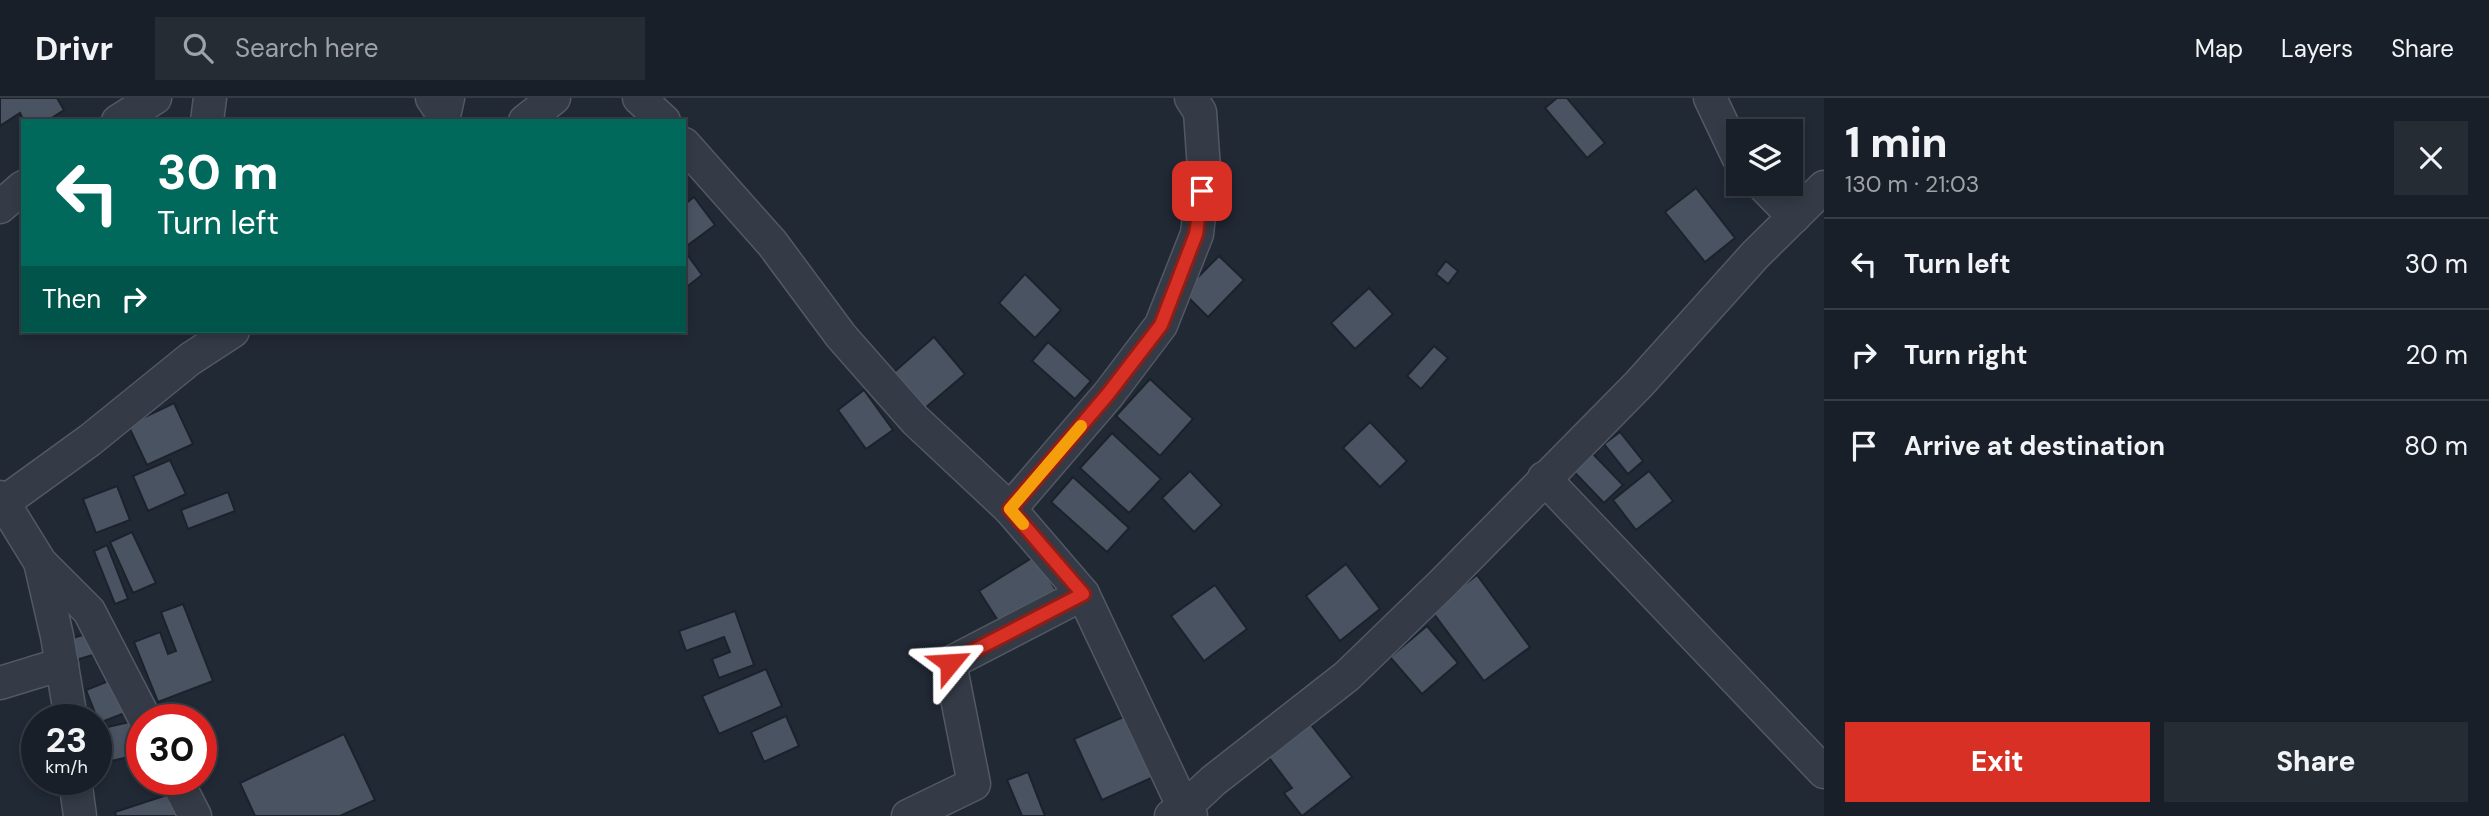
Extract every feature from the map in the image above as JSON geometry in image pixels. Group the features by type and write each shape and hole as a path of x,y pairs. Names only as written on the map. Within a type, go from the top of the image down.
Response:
{"street":[{"path":"121,119 155,98"},
{"path":"207,119 210,98"},
{"path":"432,98 444,116 448,98"},
{"path":"528,119 554,98"},
{"path":"639,98 662,119"},
{"path":"1010,509 1108,394 1161,325 1196,234 1204,169 1200,113 1191,98"},
{"path":"1710,98 1726,132"},
{"path":"686,146 772,243 841,336 915,421 1010,509 1083,594 1182,813 1213,781 1346,676 1443,583 1639,384 1755,255 1824,187"},
{"path":"0,207 21,189"},
{"path":"1774,196 1794,217"},
{"path":"137,704 89,611 40,562 1,500 90,440 190,345 227,333"},
{"path":"1544,478 1824,772"},
{"path":"40,562 69,704"},
{"path":"908,816 974,784 950,663 1083,594"},
{"path":"0,684 62,664"},
{"path":"77,795 80,816"},
{"path":"184,795 195,816"}],"building":[{"path":"0,98 57,98 64,110 50,119 23,119 20,113 0,126"},
{"path":"1557,98 1567,98 1605,143 1587,158 1545,108"},
{"path":"1696,188 1735,238 1705,262 1665,212"},
{"path":"694,197 715,225 686,247 686,203"},
{"path":"686,253 702,275 686,287"},
{"path":"1219,256 1244,280 1208,317 1183,292"},
{"path":"1446,261 1458,271 1448,284 1436,274"},
{"path":"1025,274 1061,310 1035,338 999,303"},
{"path":"1369,288 1393,314 1355,349 1331,323"},
{"path":"934,337 965,374 924,409 893,373"},
{"path":"1048,342 1091,381 1075,399 1032,361"},
{"path":"1434,346 1448,358 1421,389 1407,376"},
{"path":"1150,379 1193,419 1160,456 1116,416"},
{"path":"864,390 893,430 866,449 838,410"},
{"path":"174,403 193,444 147,465 128,425"},
{"path":"1370,422 1407,461 1380,487 1343,448"},
{"path":"1620,432 1643,461 1628,474 1604,444"},
{"path":"1112,433 1161,479 1129,513 1080,468"},
{"path":"1583,434 1598,451 1594,455 1623,485 1604,503 1559,456"},
{"path":"170,460 186,494 148,511 133,476"},
{"path":"1190,471 1222,505 1194,532 1162,498"},
{"path":"1649,471 1673,501 1636,530 1613,500"},
{"path":"1073,477 1129,528 1107,552 1051,502"},
{"path":"117,486 130,520 96,533 83,499"},
{"path":"228,492 235,511 188,529 181,510"},
{"path":"132,532 156,583 133,593 110,542"},
{"path":"107,545 128,599 115,604 94,551"},
{"path":"1035,556 1057,592 1002,627 979,591"},
{"path":"1346,564 1380,609 1340,641 1306,596"},
{"path":"1477,575 1530,647 1484,681 1431,610"},
{"path":"1215,585 1247,629 1204,661 1171,616"},
{"path":"183,604 213,681 158,702 134,642 160,632 168,654 176,651 161,612"},
{"path":"735,611 754,665 719,678 712,659 730,652 724,637 686,651 679,631"},
{"path":"1427,626 1458,663 1422,694 1390,657"},
{"path":"100,630 106,651 76,660 69,639"},
{"path":"766,669 782,706 719,734 702,696"},
{"path":"116,678 127,704 126,713 112,718 112,704 92,704 86,690"},
{"path":"1130,714 1158,775 1102,800 1074,739"},
{"path":"786,716 799,746 764,762 751,732"},
{"path":"1308,721 1352,777 1302,816 1284,793 1292,788 1266,754"},
{"path":"126,723 126,758 112,761 112,726"},
{"path":"344,734 375,800 340,816 255,816 240,783"},
{"path":"1028,772 1045,816 1022,816 1007,780"},
{"path":"167,795 180,795 186,816 116,816 115,812"}],"slow traffic":[{"path":"1023,524 1010,509 1081,426"}],"route":[{"path":"950,663 1083,594 1010,509 1108,394 1161,325 1196,234 1202,191"}]}
